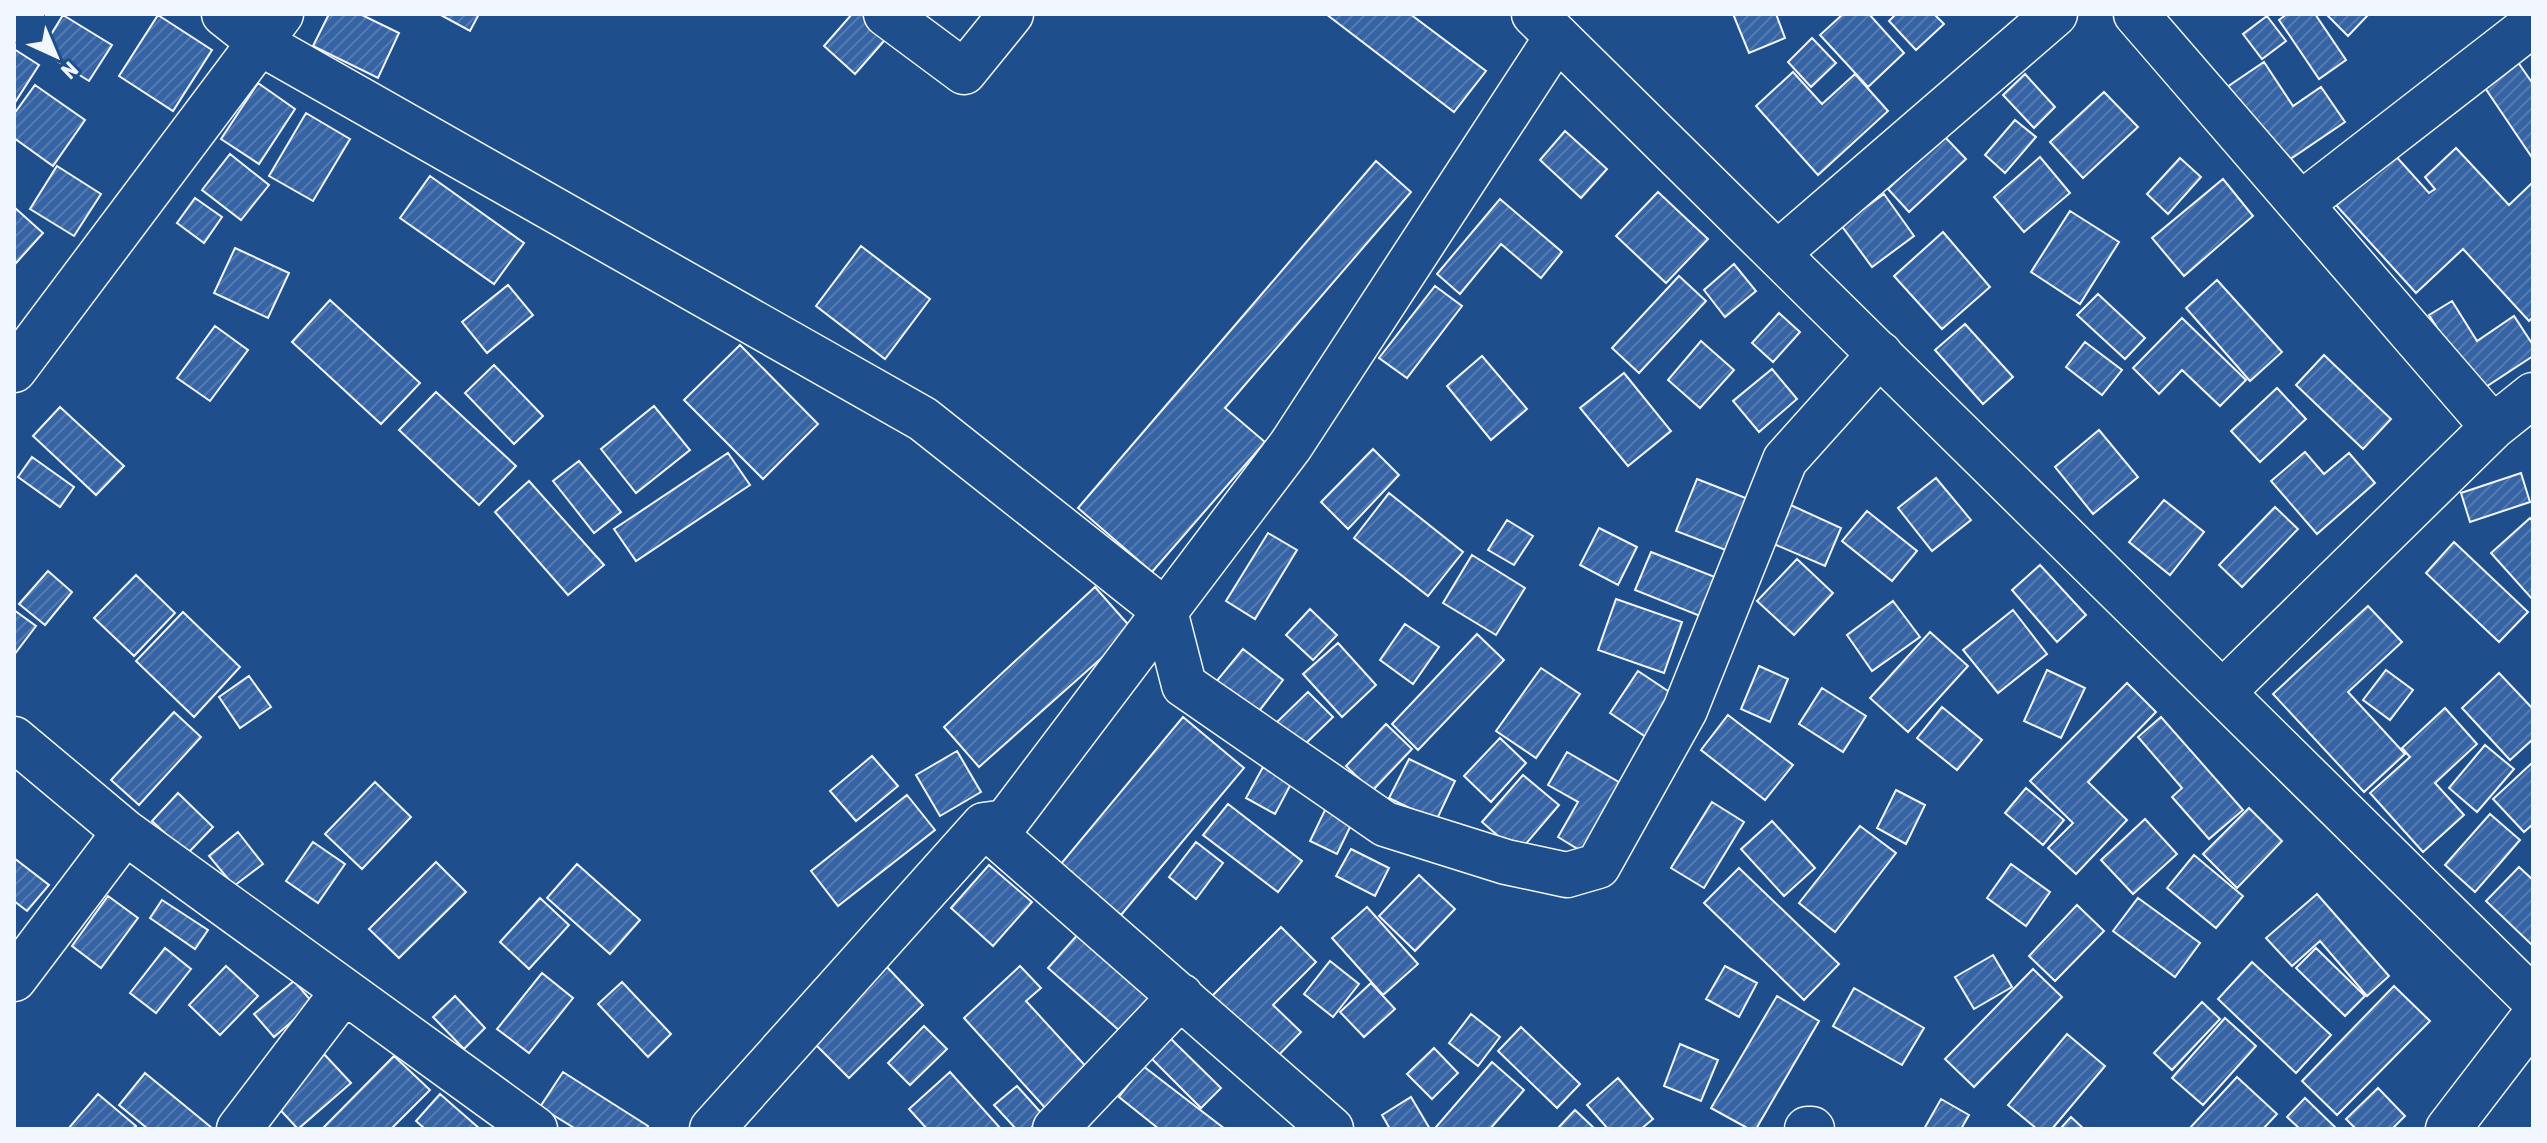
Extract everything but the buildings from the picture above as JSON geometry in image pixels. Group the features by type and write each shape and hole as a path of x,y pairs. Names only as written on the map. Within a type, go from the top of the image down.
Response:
{"street":[{"path":"224,14 272,29 923,419 1165,611 1184,685 1385,824 1506,862 1567,875 1598,866 1685,710 1785,460 1880,354"},
{"path":"886,14 964,72 1011,14"},
{"path":"1778,253 2055,14"},
{"path":"2136,14 2493,427"},
{"path":"2301,204 2533,24"},
{"path":"712,1129 984,825 1006,822 1291,445 1545,25 2533,999"},
{"path":"14,370 272,29"},
{"path":"2223,692 2493,427 2533,395"},
{"path":"14,739 125,832 535,1129"},
{"path":"984,825 1331,1129"},
{"path":"14,979 125,832"},
{"path":"239,1129 343,992"},
{"path":"1055,1129 1181,996"},
{"path":"2448,1129 2533,1018"}]}
